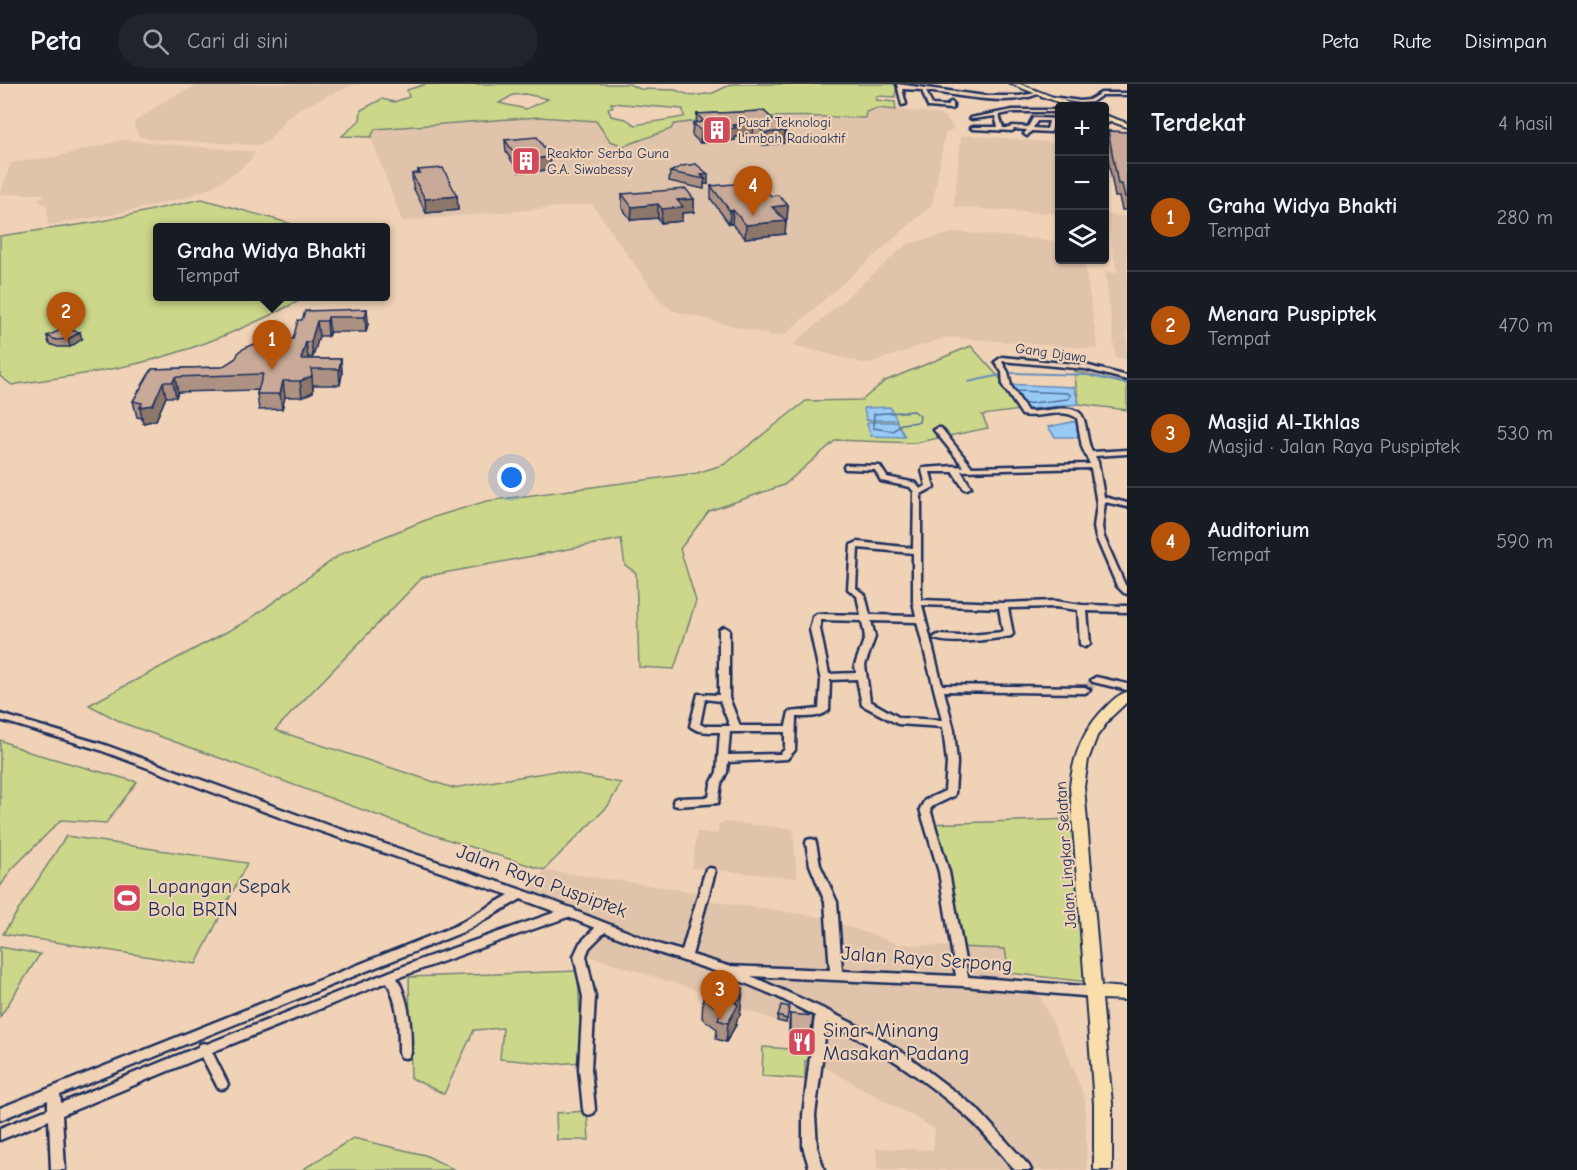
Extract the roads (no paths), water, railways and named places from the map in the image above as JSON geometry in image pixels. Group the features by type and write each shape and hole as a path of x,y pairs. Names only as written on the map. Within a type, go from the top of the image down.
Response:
{"main road":[{"path":"1014,84 1060,102"},
{"path":"1109,120 1127,125"},
{"name":"Jalan Lingkar Selatan","path":"1095,992 1078,807 1078,768 1086,742 1095,727 1127,696"},
{"path":"1095,992 1103,1103 1103,1170"},
{"name":"Jalan Raya Serpong","path":"1095,992 1127,994"}],"street":[{"path":"945,84 947,91"},
{"path":"904,104 900,86 1001,98 1036,94"},
{"path":"971,87 973,95"},
{"path":"923,88 930,106 950,108 951,103"},
{"path":"1044,97 1080,102 1090,101 1101,94 1127,94"},
{"path":"972,118 1013,111 1055,111"},
{"path":"997,115 1001,129"},
{"path":"973,128 1012,130 1012,127 1028,130 1049,131 1052,120 1035,119 1028,130 1027,135 1045,136"},
{"name":"Gang Djawa","path":"1127,378 1085,367 999,360 1008,379 1007,386 1025,413 1035,415 1066,410 1073,411 1080,417 1086,447 1092,454 1100,499 1100,537 1110,554 1121,586 1127,591"},
{"path":"938,430 969,468"},
{"path":"1092,454 1127,452"},
{"path":"918,492 930,487 926,470 1093,466"},
{"path":"848,467 877,468 884,479 913,485 918,492 916,533 919,619 951,743 951,789 945,796 929,803 925,809 944,872 963,981"},
{"path":"955,468 967,487"},
{"path":"1100,499 1127,505"},
{"path":"918,551 855,545 852,589 861,595 870,637 860,665 865,703 898,721 947,724"},
{"path":"917,602 1003,606 1055,604 1082,608 1127,609"},
{"path":"938,638 960,639 1008,634 1003,606"},
{"path":"1082,608 1085,644"},
{"path":"723,759 783,758 790,750 792,714 819,713 824,710 825,677 815,629 816,619 823,616 919,619"},
{"path":"678,802 714,800 730,729 724,698 724,630"},
{"path":"825,677 862,676"},
{"path":"1096,680 1127,687"},
{"path":"938,688 1084,690"},
{"path":"724,698 701,696 695,726 703,729 790,729"},
{"name":"Jalan Raya Puspiptek","path":"0,717 101,747 294,818 521,894 604,927 725,970 822,1013 866,1036 938,1085 971,1112 1024,1170"},
{"path":"811,843 815,866 831,902 836,974"},
{"path":"686,957 710,872"},
{"path":"0,1114 459,929 521,894"},
{"path":"0,1134 204,1048 467,945 570,912"},
{"path":"589,1109 585,1069 589,997 580,956 584,946 604,927"},
{"path":"459,929 459,934 467,945"},
{"name":"Jalan Raya Serpong","path":"725,970 963,981 1095,992"},
{"path":"390,977 400,993 405,1011 405,1053"},
{"path":"817,1170 810,1147 809,1115 822,1013"},
{"path":"204,1048 222,1084"},
{"path":"54,1094 58,1170"},
{"path":"37,1101 39,1118"}],"water":[{"path":"1005,384 1074,387 1079,404 1021,410"},
{"path":"890,407 897,420 866,420 864,408"},
{"path":"1077,421 1080,437 1055,437 1048,427"},
{"path":"869,422 897,422 905,437 871,436 867,424"}],"waterway":[{"path":"1012,373 1087,375 1127,384"},
{"path":"968,382 1001,375"}],"tunnel":[{"path":"1085,690 1096,680"}],"place":[{"name":"Pusat Teknologi Limbah Radioaktif","path":"717,130"},
{"name":"Reaktor Serba Guna G.A. Siwabessy","path":"526,161"},
{"name":"Auditorium","path":"753,216"},
{"name":"Menara Puspiptek","path":"66,342"},
{"name":"Graha Widya Bhakti","path":"272,370"},
{"name":"Lapangan Sepak Bola BRIN","path":"127,898"},
{"name":"Masjid Al-Ikhlas","path":"720,1020"},
{"name":"Sinar Minang Masakan Padang","path":"802,1042"}]}
